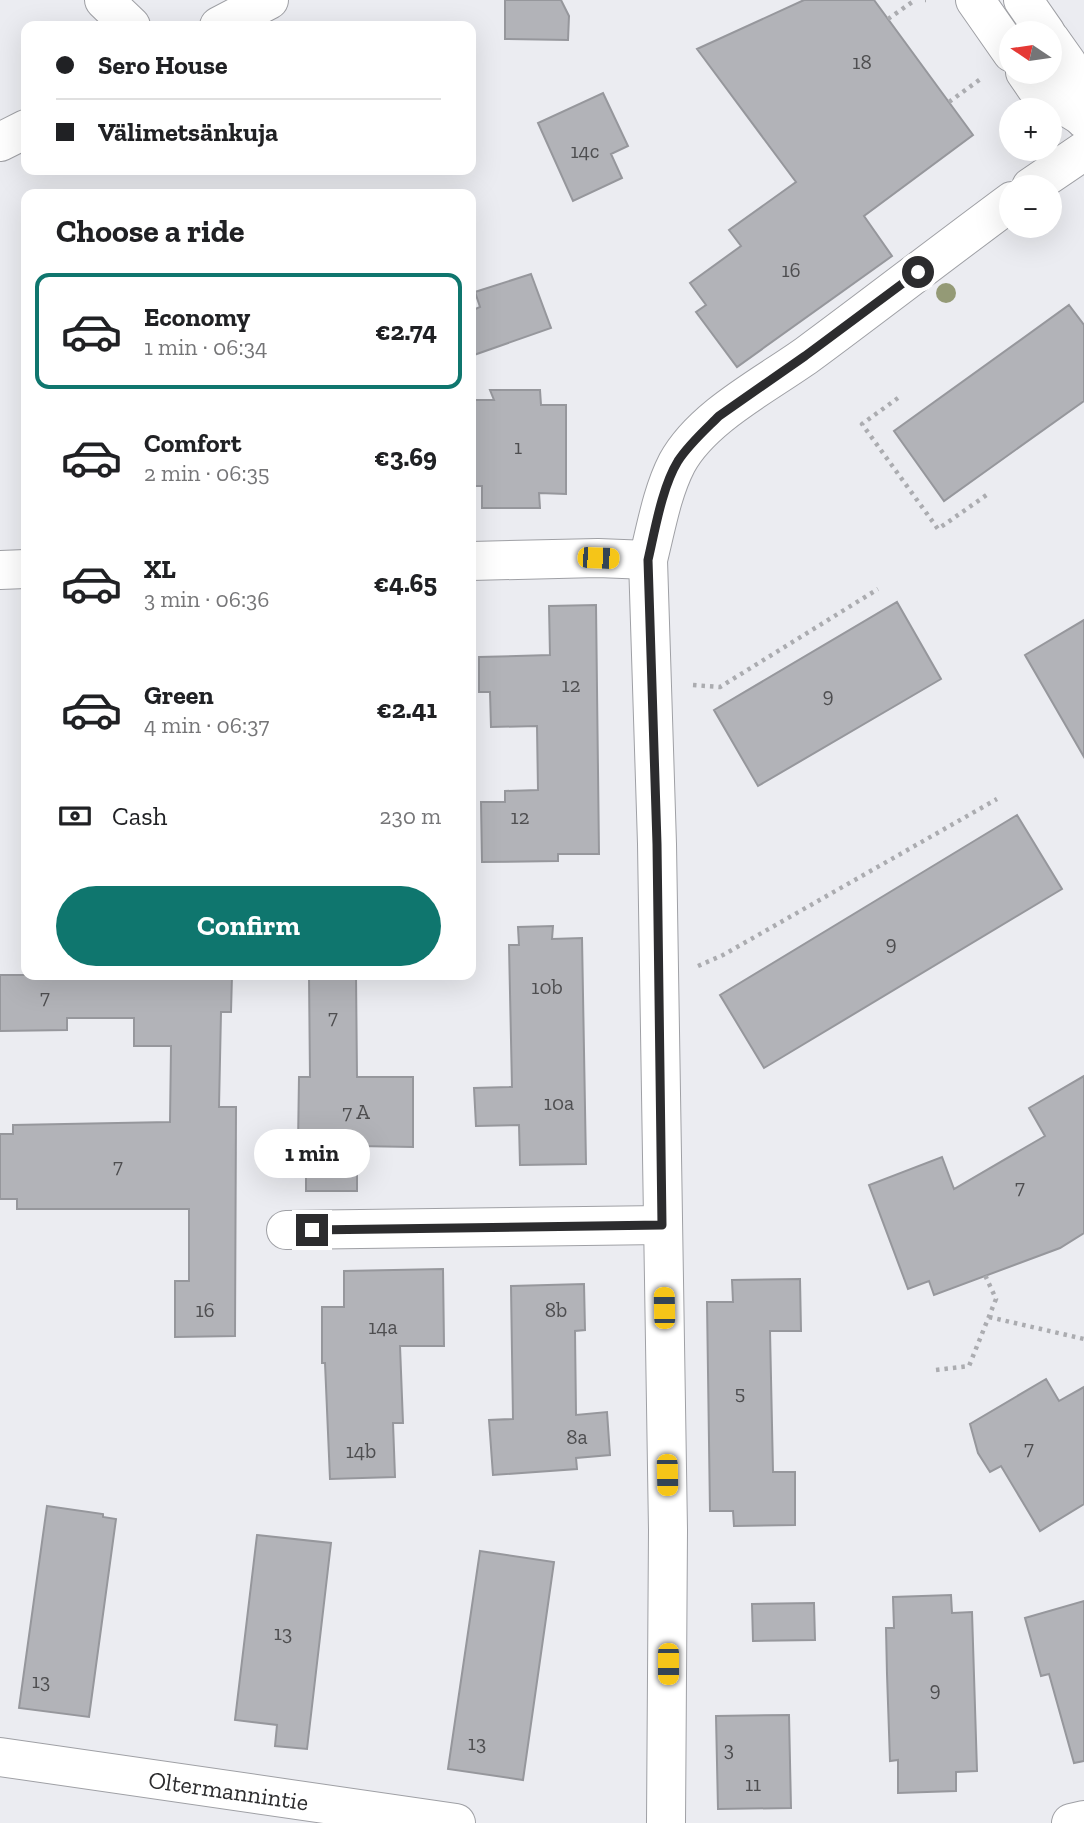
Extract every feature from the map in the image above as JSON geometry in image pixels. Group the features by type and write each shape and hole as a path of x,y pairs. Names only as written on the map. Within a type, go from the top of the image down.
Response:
{"street":[{"path":"104,0 126,21"},
{"path":"229,21 269,0"},
{"path":"975,0 999,64"},
{"path":"1023,0 1038,21"},
{"path":"1062,57 1067,64 1083,129"},
{"path":"1033,84 1083,129"},
{"path":"1042,175 1083,129"},
{"path":"0,142 21,132"},
{"path":"666,1823 668,1530 659,975 648,560 657,521 678,462 719,416 805,356 999,211"},
{"path":"476,561 598,558 648,560"},
{"path":"0,570 21,569"},
{"path":"286,1230 662,1225"},
{"name":"Oltermannintie","path":"0,1757 456,1823"},
{"path":"1071,1823 1084,1820"}],"path":[{"path":"888,19 915,0"},
{"path":"949,102 999,64"},
{"path":"898,398 862,424 938,530 988,494"},
{"path":"653,685 720,687 878,589"},
{"path":"659,975 682,973 723,955 997,799"},
{"path":"936,1370 969,1366 996,1299 985,1275"},
{"path":"989,1317 1084,1339"}],"building":[{"path":"505,0 561,0 569,16 568,40 505,39"},
{"path":"804,0 874,0 973,135 864,216 892,256 737,367 696,312 706,305 690,283 741,246 729,230 796,182 697,49"},
{"path":"603,93 628,146 611,154 622,178 573,201 538,123"},
{"path":"531,274 551,328 476,354 476,309 480,307 476,292"},
{"path":"1069,305 1084,325 1084,401 944,501 894,431"},
{"path":"490,390 540,390 541,405 566,405 566,494 539,493 540,508 482,508 482,486 476,486 476,400 494,400"},
{"path":"897,602 941,679 758,786 714,710"},
{"path":"596,605 599,854 558,854 558,861 482,862 481,802 505,802 505,791 538,790 537,726 491,727 490,692 479,692 479,657 550,655 549,606"},
{"path":"1084,620 1084,757 1025,655"},
{"path":"1017,815 1062,889 764,1068 720,995"},
{"path":"553,926 552,939 582,938 586,1164 520,1165 519,1125 476,1126 474,1088 512,1087 509,945 519,945 518,927"},
{"path":"0,975 21,975 21,980 232,980 231,1012 221,1012 219,1107 236,1107 235,1336 175,1337 175,1281 189,1281 189,1209 17,1209 17,1199 0,1199 0,1134 13,1134 13,1125 170,1122 171,1046 134,1046 134,1018 67,1018 67,1030 0,1031"},
{"path":"309,980 356,980 357,1077 413,1077 413,1147 357,1146 357,1191 306,1191 306,1146 298,1145 299,1077 310,1077"},
{"path":"1084,1076 1084,1233 1060,1248 934,1295 929,1281 908,1289 869,1185 942,1157 954,1189 1045,1136 1029,1108"},
{"path":"443,1269 444,1346 400,1346 403,1423 393,1423 395,1477 330,1479 325,1363 322,1363 322,1307 344,1307 344,1271"},
{"path":"800,1279 801,1331 770,1331 773,1472 795,1472 795,1525 734,1526 733,1511 710,1511 707,1302 733,1302 732,1280"},
{"path":"584,1284 585,1330 575,1331 576,1415 607,1412 610,1455 576,1458 577,1469 493,1475 489,1420 513,1419 511,1286"},
{"path":"1046,1379 1059,1401 1084,1387 1084,1504 1040,1531 1001,1466 990,1472 978,1453 970,1424"},
{"path":"47,1506 103,1514 103,1517 116,1519 89,1717 19,1708"},
{"path":"257,1535 331,1543 307,1749 275,1746 277,1725 235,1720"},
{"path":"480,1551 554,1562 523,1780 448,1769"},
{"path":"951,1595 952,1613 972,1612 977,1771 956,1772 956,1791 898,1793 898,1760 890,1761 887,1674 886,1628 894,1628 893,1597"},
{"path":"1084,1601 1084,1761 1074,1763 1049,1674 1041,1676 1025,1618"},
{"path":"814,1603 815,1640 753,1641 752,1604"},
{"path":"789,1715 791,1808 718,1809 716,1716"}],"route":[{"path":"312,1230 662,1225 657,844 648,560 657,521 678,462 708,426 918,272"}]}
